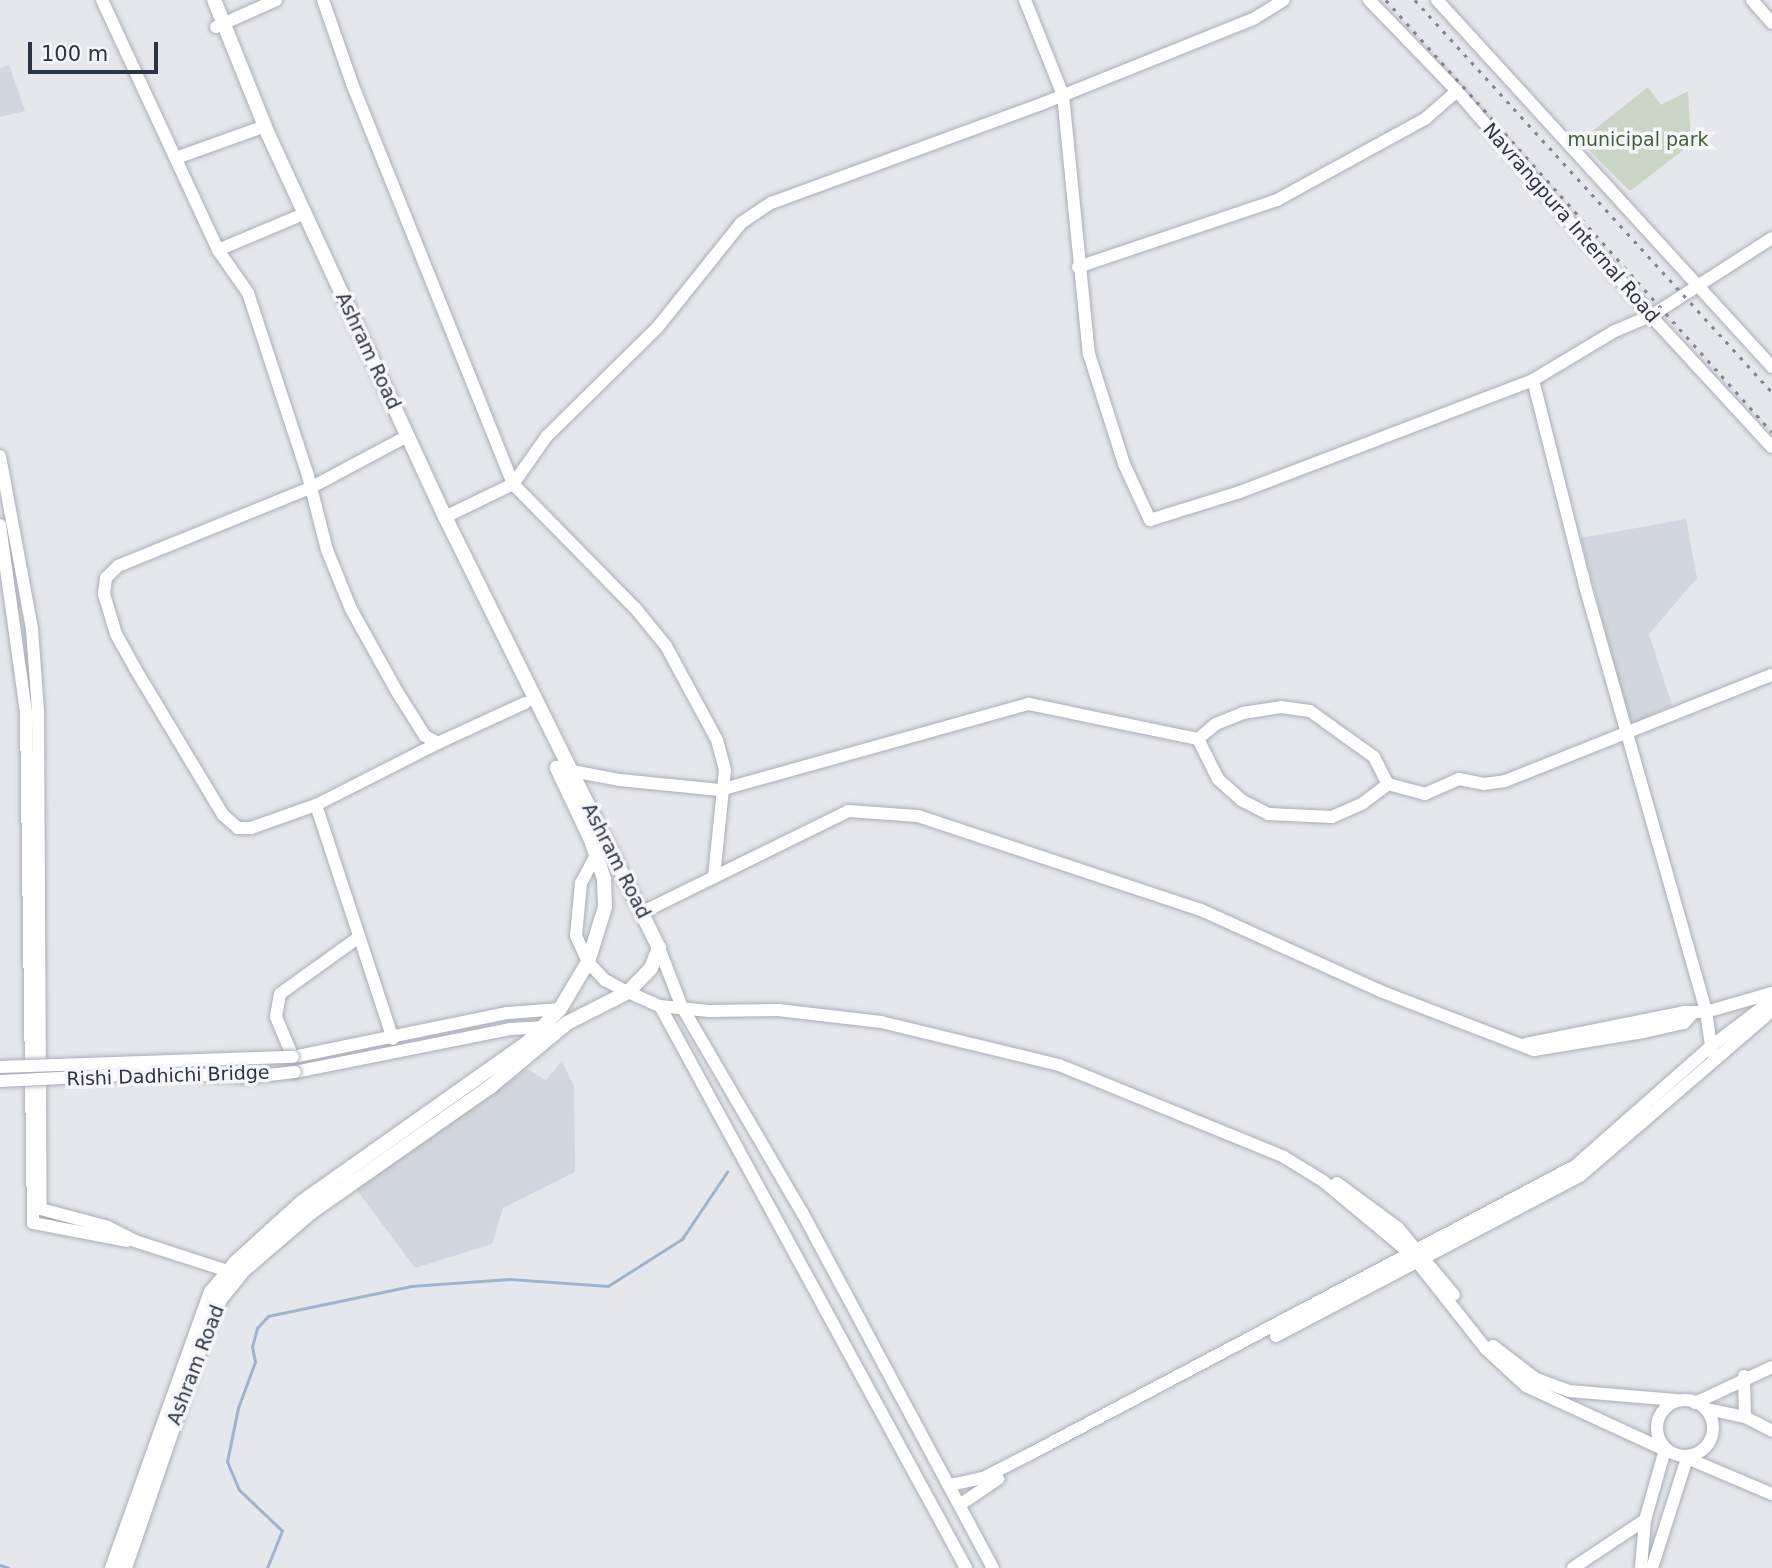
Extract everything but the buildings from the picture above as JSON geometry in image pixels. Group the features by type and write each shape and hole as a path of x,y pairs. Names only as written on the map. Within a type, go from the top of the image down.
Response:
{"main road":[{"name":"Ashram Road","path":"112,1568 196,1324 211,1292 310,1213 489,1087 567,1023 628,992 651,968 659,948 567,769 445,517 220,25 205,0"},
{"name":"Ashram Road","path":"125,1568 207,1329 233,1275 302,1202 544,1027 560,1009 588,962 605,907 596,855 296,217 257,129 220,25 214,0"}],"street":[{"path":"102,0 218,250 248,293 310,488 323,540 351,609 425,736 438,743"},
{"path":"220,25 276,0"},
{"path":"323,0 353,86 513,484 636,609 666,646 717,740 725,770 720,790 714,877"},
{"path":"1025,0 1063,95 1075,182 1078,267 1089,354 1124,464 1150,520 1240,492 1533,380 1615,331 1651,316 1772,238"},
{"path":"445,517 513,484 547,436 657,328 741,223 771,203 1063,95 1255,18 1284,0"},
{"name":"Navrangpura Internal Road","path":"1369,0 1457,91 1651,316 1772,447"},
{"path":"1437,0 1772,367"},
{"path":"1752,0 1772,23"},
{"path":"1078,267 1277,200 1425,119 1457,91"},
{"path":"176,158 257,129"},
{"path":"218,250 296,217"},
{"path":"1533,380 1571,534 1706,1012 1713,1053"},
{"path":"400,440 310,488 118,566 106,578 104,594 116,634 230,824 250,828 316,805 438,743 525,704"},
{"path":"0,456 32,629 37,698 41,1209 108,1227 135,1241 233,1275"},
{"path":"0,525 26,713 33,1223 135,1241"},
{"path":"1198,739 1216,724 1243,713 1281,707 1310,711 1374,757 1388,784 1425,794 1459,779 1484,784 1505,781 1772,675"},
{"path":"567,769 620,780 720,790 1028,704 1198,739"},
{"path":"1198,739 1218,779 1241,800 1268,814 1332,817 1363,803 1388,784"},
{"path":"316,805 393,1039"},
{"path":"641,913 848,811 918,816 1201,910 1380,991 1526,1044 1534,1050 1570,1047 1684,1023 1692,1014 1772,993"},
{"path":"596,855 581,883 575,922 588,962 605,980 660,1006 682,1002 778,1003 882,1015 1061,1059 1288,1151 1398,1228 1486,1349 1526,1386 1665,1450 1772,1494"},
{"path":"293,1057 276,1017 280,994 359,937"},
{"path":"659,948 682,1002 802,1212 993,1568"},
{"path":"961,1504 986,1485 1419,1256 1575,1166 1713,1053 1772,1000"},
{"path":"660,1006 966,1568"},
{"name":"Rishi Dadhichi Bridge","path":"0,1067 160,1058 250,1062 393,1039 508,1013 560,1009"},
{"path":"1713,1053 1772,1011"},
{"name":"Rishi Dadhichi Bridge","path":"0,1081 295,1072 510,1029 567,1023"},
{"path":"1419,1256 1491,1344 1536,1379 1569,1391 1695,1402 1707,1409 1745,1417 1772,1431"},
{"path":"950,1485 983,1478 1419,1256"},
{"path":"1695,1402 1744,1376 1772,1367"},
{"path":"1744,1376 1745,1417"},
{"path":"1641,1568 1640,1549 1645,1520 1665,1450 1657,1434 1658,1420 1676,1400"},
{"path":"1652,1568 1654,1553 1687,1458 1710,1443 1713,1432 1707,1409"},
{"path":"1573,1568 1616,1542 1645,1520"},
{"path":"1616,1542 1654,1553"}],"shaded area":[{"path":"9,65 25,111 0,117 0,68"},
{"path":"1686,519 1697,578 1649,634 1672,705 1630,725 1581,538"},
{"path":"562,1061 574,1086 575,1172 503,1208 492,1244 415,1268 356,1189 527,1069 546,1080"}],"green space":[{"name":"municipal park","path":"1648,87 1661,105 1688,91 1691,144 1630,191 1580,141"}],"waterway":[{"path":"267,1568 282,1531 239,1490 227,1462 238,1408 255,1362 252,1347 257,1328 268,1316 411,1286 510,1279 608,1286 682,1239 727,1172"},
{"path":"0,1565 9,1568"}],"railway":[{"path":"1386,0 1772,432"},
{"path":"1415,0 1772,392"}]}
